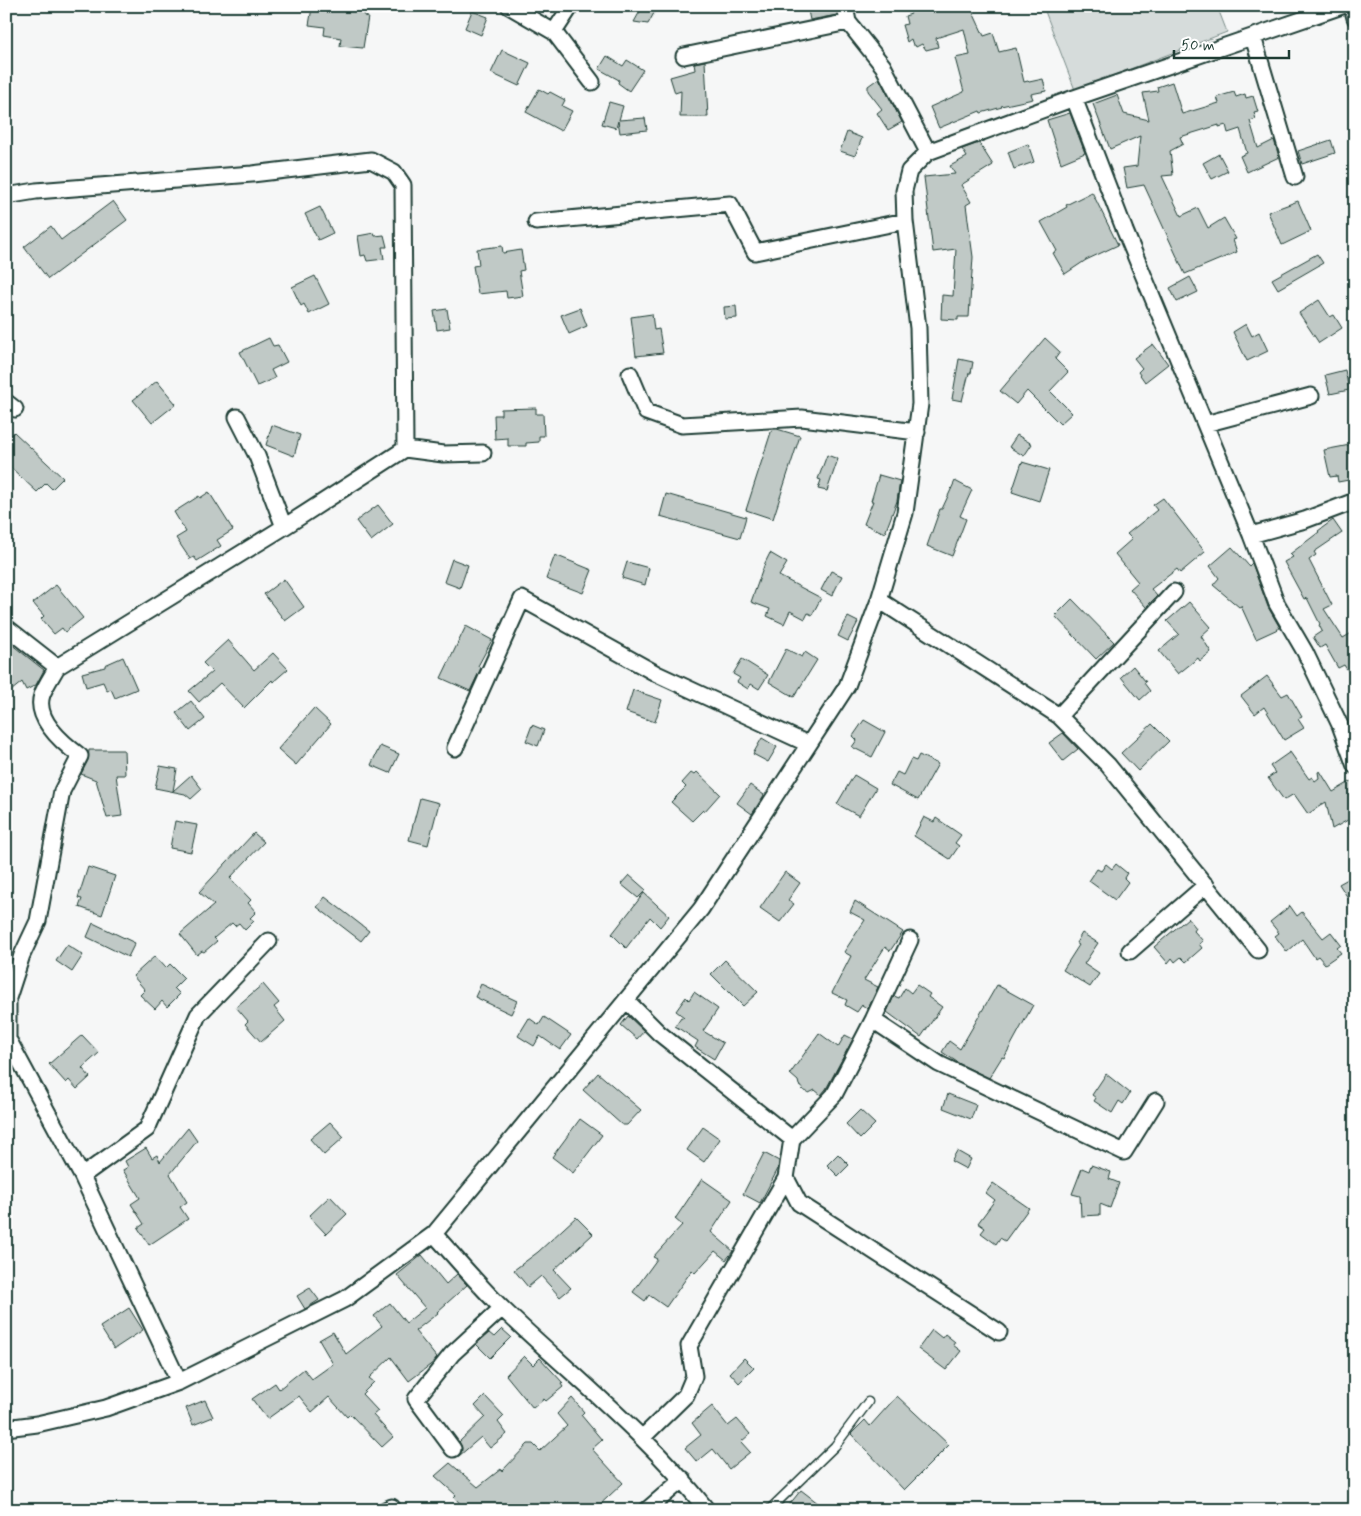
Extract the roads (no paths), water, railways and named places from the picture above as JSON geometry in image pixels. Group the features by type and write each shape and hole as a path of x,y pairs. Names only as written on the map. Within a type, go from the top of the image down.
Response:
{"street":[{"path":"509,6 554,32 592,82"},
{"path":"554,32 570,6"},
{"path":"845,6 848,22 883,66 928,152"},
{"path":"6,1428 37,1424 106,1408 179,1382 345,1299 434,1234 701,909 847,686 879,600 905,513 920,404 918,328 904,191 909,171 928,152 1074,98 1342,6"},
{"path":"1352,6 1355,18"},
{"path":"684,56 848,22"},
{"path":"1253,37 1296,177"},
{"path":"1074,98 1125,230 1251,535 1277,604 1305,652 1340,725 1355,766"},
{"path":"6,196 36,191 252,174 371,160 394,172 403,185 405,450"},
{"path":"536,222 730,204 755,252 906,221"},
{"path":"630,374 646,412 682,425 802,418 917,432"},
{"path":"1205,424 1310,396"},
{"path":"237,417 257,456 284,527"},
{"path":"179,1382 82,1176 7,1038 8,998 22,955 38,921 62,791 80,756 66,745 48,726 41,708 41,696 57,667 405,450 443,454 483,453"},
{"path":"1251,535 1305,520 1355,501"},
{"path":"1059,716 1174,592"},
{"path":"455,748 522,599 657,674 808,744"},
{"path":"879,600 1059,716 1108,766 1258,950"},
{"path":"6,627 57,667"},
{"path":"1130,951 1206,885"},
{"path":"642,1438 686,1395 694,1376 689,1346 786,1178 792,1139 834,1095 873,1020 910,940"},
{"path":"82,1176 147,1129 198,1014 269,941"},
{"path":"626,1000 660,1033 792,1139"},
{"path":"873,1020 940,1064 1124,1152 1156,1101"},
{"path":"786,1178 799,1203 999,1332"},
{"path":"434,1234 502,1308 642,1438 683,1479 707,1510"},
{"path":"453,1449 416,1399 452,1354 502,1308"},
{"path":"647,1510 683,1479"},
{"path":"385,1510 392,1507 393,1510"}],"lane":[{"path":"769,1510 835,1446 868,1402"}]}
